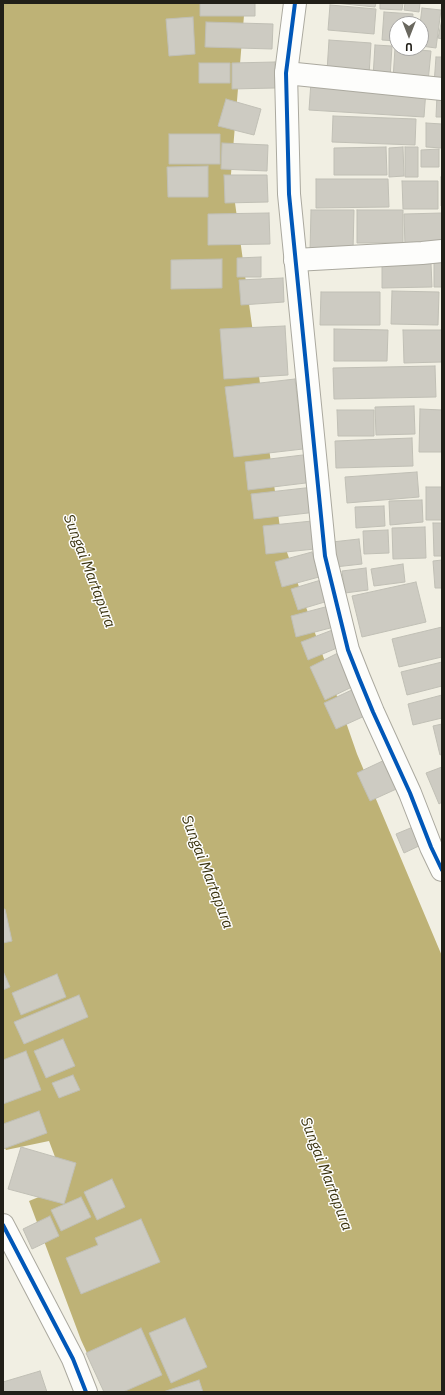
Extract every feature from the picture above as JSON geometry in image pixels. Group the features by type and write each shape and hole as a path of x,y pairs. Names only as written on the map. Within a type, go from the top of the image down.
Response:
{"street":[{"path":"295,3 286,73 289,194 325,556 336,607 348,650 358,678 410,793 431,847 442,870"},
{"path":"286,73 442,89"},
{"path":"295,260 442,251"},
{"path":"3,1225 73,1359 86,1392"}],"water":[{"name":"Sungai Martapura","path":"3,3 245,3 231,174 281,535 357,754 442,956 442,1392 105,1392 81,1340 29,1201 66,1186 49,1141 6,1150 3,1145"}],"building":[{"path":"200,3 255,3 255,16 200,16"},
{"path":"335,3 376,3 375,7"},
{"path":"380,3 403,3 402,10 380,9"},
{"path":"405,3 420,3 419,12 404,10"},
{"path":"330,5 376,9 374,34 328,30"},
{"path":"422,8 441,10 436,48 429,47 429,16 421,16"},
{"path":"384,12 413,14 413,16 389,16 389,40 382,40"},
{"path":"193,17 195,54 169,56 166,19"},
{"path":"442,19 442,39 438,38"},
{"path":"206,22 273,24 272,49 205,47"},
{"path":"329,40 371,43 369,75 327,71"},
{"path":"375,45 389,46 389,56 391,56 390,78 373,77"},
{"path":"429,51 431,51 428,82 393,79 394,56 429,56"},
{"path":"436,57 442,57 442,85 434,84"},
{"path":"275,62 275,88 232,89 232,63"},
{"path":"199,63 230,63 230,83 199,83"},
{"path":"311,82 426,90 424,117 309,110"},
{"path":"437,95 442,95 442,117 436,117"},
{"path":"226,99 261,109 254,135 218,126"},
{"path":"333,116 416,119 415,145 332,142"},
{"path":"426,123 442,124 442,148 426,147"},
{"path":"169,134 220,134 220,164 169,164"},
{"path":"222,143 268,145 267,171 221,169"},
{"path":"386,147 387,175 334,175 334,148"},
{"path":"403,147 404,176 389,177 389,148"},
{"path":"405,147 418,147 418,177 405,177"},
{"path":"439,149 439,167 421,167 421,150"},
{"path":"208,166 208,197 168,197 167,167"},
{"path":"224,175 267,175 268,202 225,203"},
{"path":"442,177 442,206 441,206"},
{"path":"316,179 388,179 389,207 316,208"},
{"path":"402,181 438,181 438,209 403,209"},
{"path":"311,210 354,210 353,251 310,251"},
{"path":"357,210 403,210 403,243 357,243"},
{"path":"269,213 270,244 208,245 208,214"},
{"path":"442,213 442,245 405,246 404,214"},
{"path":"261,257 261,277 237,277 237,258"},
{"path":"222,259 222,288 171,289 171,260"},
{"path":"434,260 442,260 442,287 434,287"},
{"path":"431,263 432,287 382,288 382,264"},
{"path":"283,278 284,302 241,305 239,280"},
{"path":"392,291 439,292 438,325 391,324"},
{"path":"321,292 380,292 380,325 320,325"},
{"path":"285,326 288,375 224,379 220,329"},
{"path":"334,329 388,330 387,361 334,361"},
{"path":"403,330 442,330 442,362 404,363"},
{"path":"435,366 436,397 334,399 333,368"},
{"path":"295,379 303,449 234,457 225,387"},
{"path":"414,406 415,434 376,435 375,407"},
{"path":"420,409 442,410 442,452 419,452"},
{"path":"337,410 374,410 374,436 338,436"},
{"path":"412,438 413,466 336,468 335,441"},
{"path":"311,454 314,482 248,490 245,462"},
{"path":"417,472 419,497 347,503 345,477"},
{"path":"314,487 317,512 254,519 251,494"},
{"path":"426,487 442,487 442,520 426,520"},
{"path":"422,500 423,522 390,525 389,501"},
{"path":"384,506 385,526 356,528 355,507"},
{"path":"312,521 315,549 266,554 263,526"},
{"path":"433,523 442,523 442,556 434,556"},
{"path":"425,527 426,558 393,559 392,528"},
{"path":"388,530 389,553 364,554 363,531"},
{"path":"359,539 362,564 335,567 332,542"},
{"path":"312,552 319,577 282,587 275,562"},
{"path":"442,560 442,588 435,588 433,561"},
{"path":"403,564 405,582 374,586 371,569"},
{"path":"366,568 368,590 345,593 342,571"},
{"path":"321,580 328,601 298,610 291,589"},
{"path":"416,582 426,622 362,637 352,596"},
{"path":"329,606 334,627 296,637 291,616"},
{"path":"442,627 442,657 399,667 392,639"},
{"path":"335,629 342,646 308,660 301,642"},
{"path":"338,653 354,686 325,700 310,667"},
{"path":"442,662 442,686 407,695 401,672"},
{"path":"356,688 369,714 336,729 324,703"},
{"path":"442,695 442,718 413,725 408,704"},
{"path":"442,724 442,754 440,755 433,726"},
{"path":"389,758 403,786 370,801 357,773"},
{"path":"442,767 442,802 439,804 426,773"},
{"path":"413,827 421,845 404,853 396,834"},
{"path":"3,909 5,909 12,941 3,943"},
{"path":"3,971 10,987 3,990"},
{"path":"57,974 66,997 21,1015 12,993"},
{"path":"79,995 88,1017 24,1044 14,1022"},
{"path":"63,1039 75,1066 46,1078 34,1051"},
{"path":"26,1051 41,1090 3,1104 3,1060"},
{"path":"73,1075 80,1090 59,1098 52,1083"},
{"path":"39,1111 47,1133 3,1149 3,1124"},
{"path":"21,1147 76,1163 64,1204 8,1189"},
{"path":"112,1179 125,1207 97,1220 84,1192"},
{"path":"81,1197 91,1217 61,1231 51,1210"},
{"path":"50,1216 59,1236 32,1249 23,1229"},
{"path":"141,1219 160,1262 81,1294 66,1258 98,1245 95,1238"},
{"path":"185,1318 207,1367 171,1383 149,1333"},
{"path":"141,1328 162,1375 123,1392 104,1392 86,1353"},
{"path":"40,1371 47,1392 3,1392 3,1382"},
{"path":"199,1380 203,1392 163,1392"}],"cycle path":[{"path":"295,3 286,73 289,194 325,556 348,650 373,712 410,793 431,847 442,870"},
{"path":"3,1225 73,1359 86,1392"}]}
